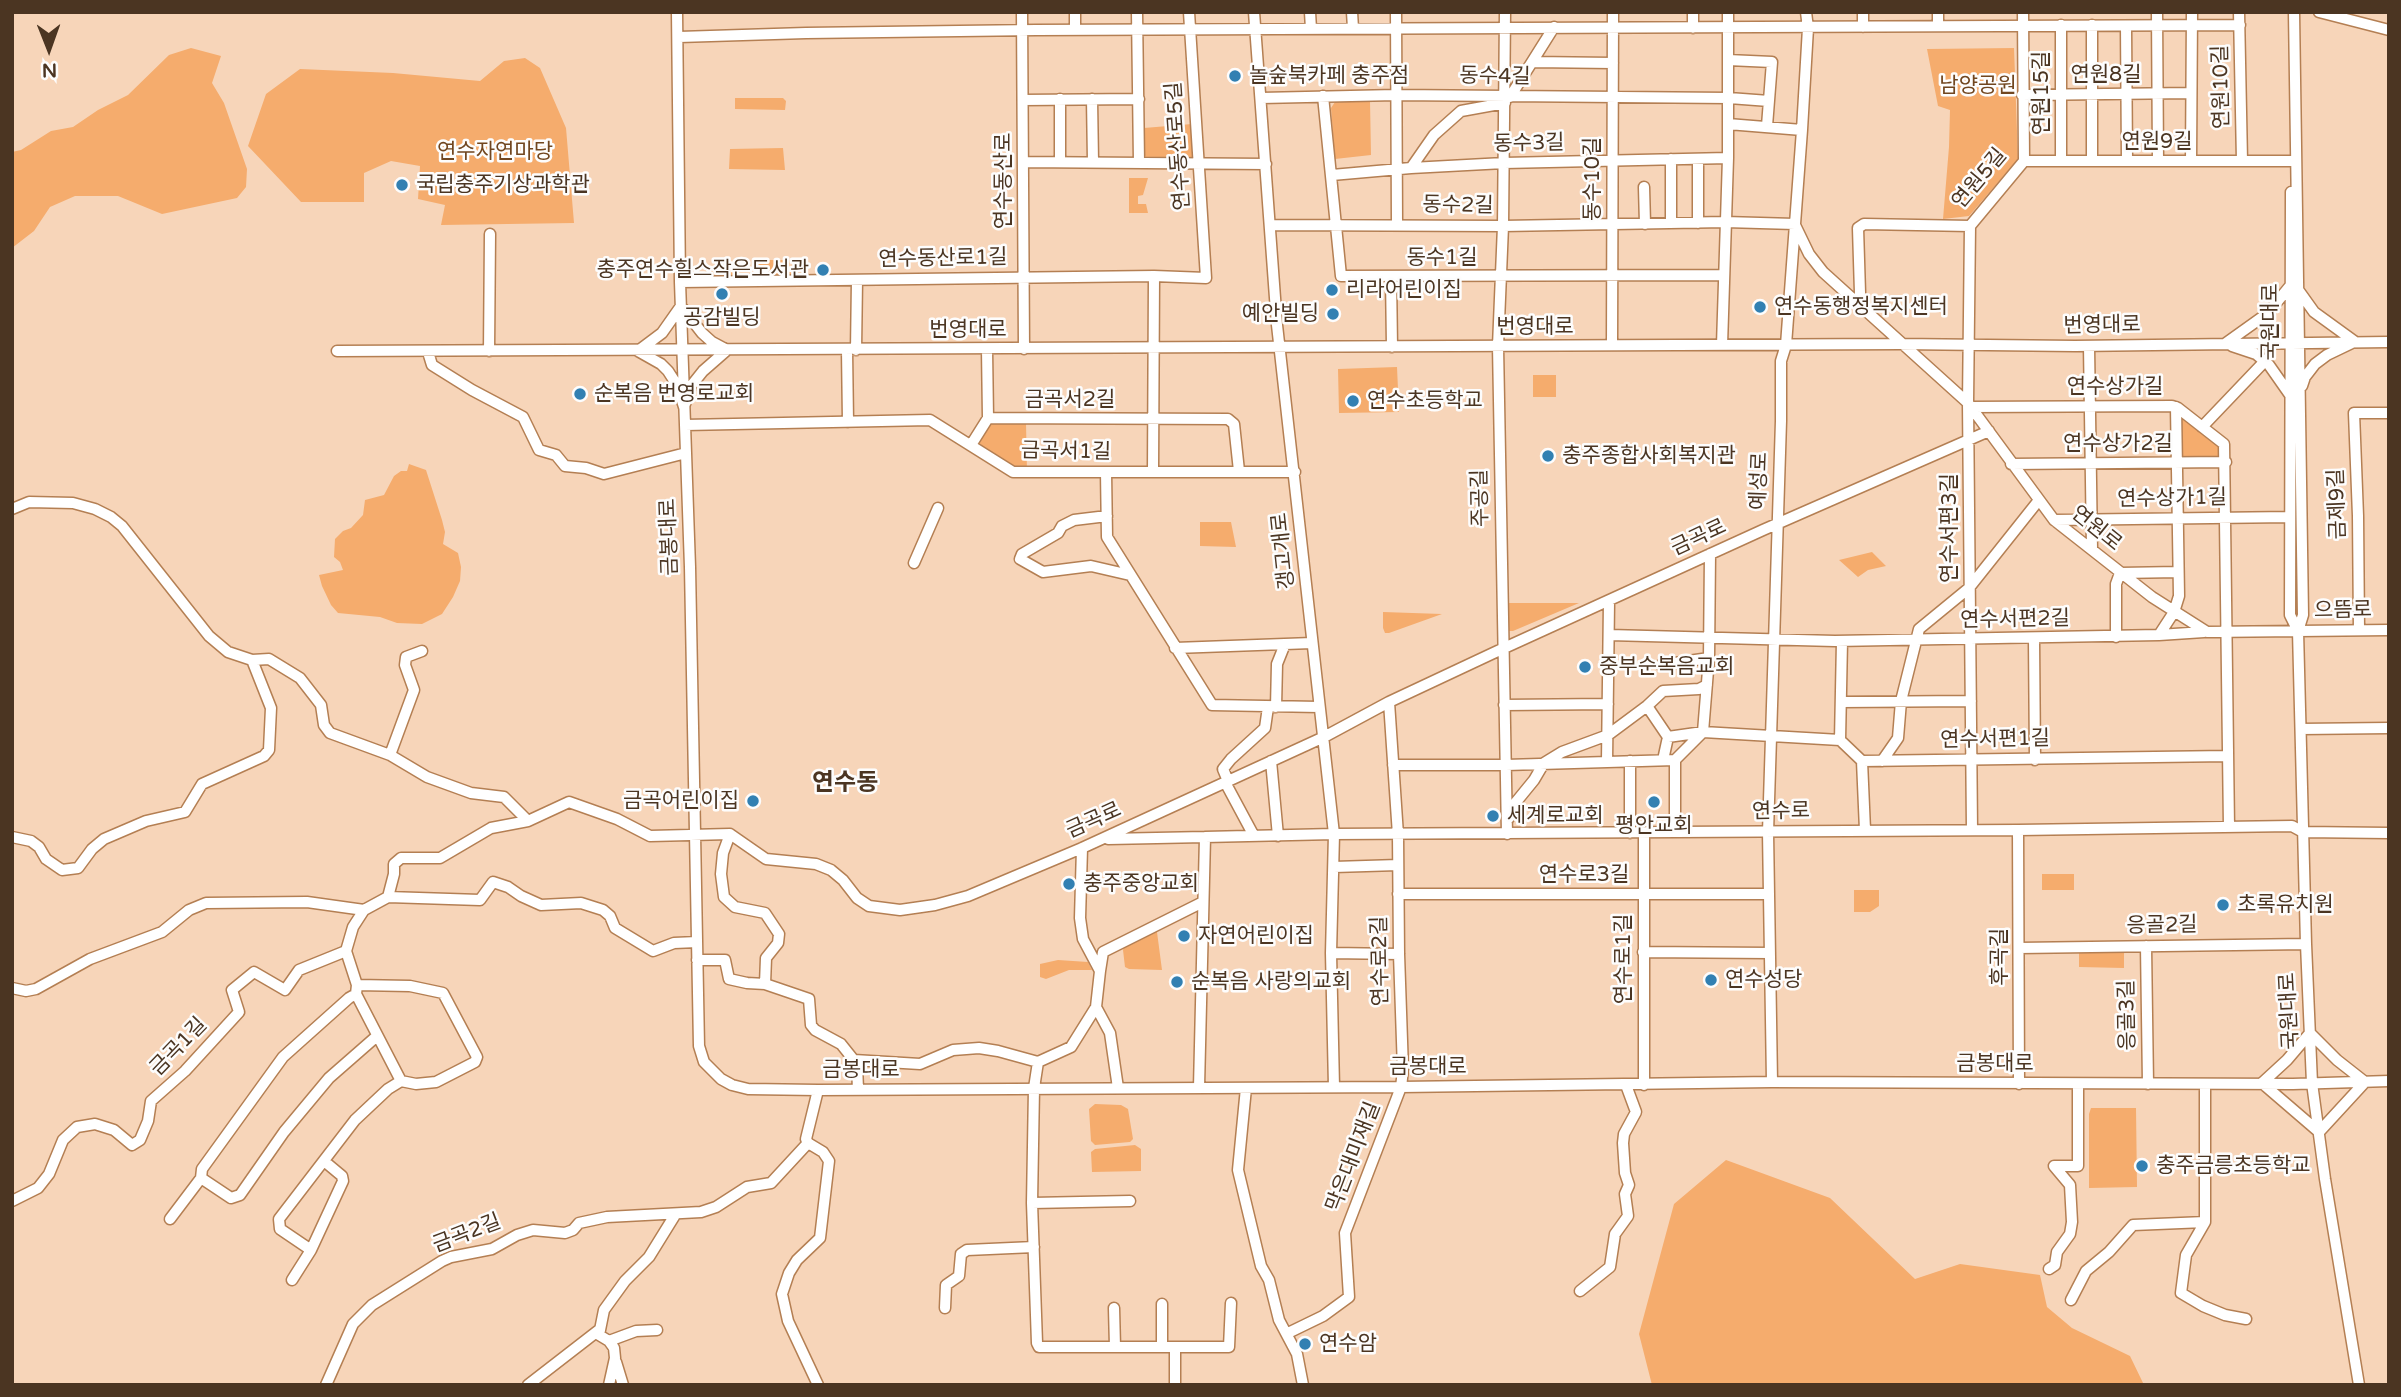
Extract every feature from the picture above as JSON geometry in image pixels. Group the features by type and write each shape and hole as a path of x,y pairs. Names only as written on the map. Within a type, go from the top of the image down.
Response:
{"street":[{"name":"금봉대로","path":"677,12 681,306 699,1046 704,1062 711,1071 732,1085 748,1089 858,1090 1772,1082 2148,1084 2389,1081"},
{"name":"연수동산로","path":"1022,12 1024,349"},
{"path":"1075,12 1075,30"},
{"path":"1137,12 1139,163"},
{"name":"연수동산로5길","path":"1189,12 1206,278"},
{"name":"갱고개로","path":"1254,12 1279,347 1334,834 1331,953 1334,1087"},
{"path":"1310,12 1311,29"},
{"path":"1352,12 1353,29"},
{"path":"1396,12 1397,224"},
{"name":"주공길","path":"1502,649 1499,346 1506,99 1505,12"},
{"name":"동수10길","path":"1612,345 1613,12"},
{"path":"1693,12 1693,28"},
{"path":"1722,345 1728,158 1728,12"},
{"name":"예성로","path":"1772,1082 1768,832 1781,361 1786,345 1808,29 1806,12"},
{"path":"1863,12 1863,27"},
{"path":"1938,12 1938,25"},
{"name":"연원5길","path":"1858,304 1858,228 1864,224 1970,226 2024,161 2023,12"},
{"path":"2157,12 2158,161"},
{"path":"2191,161 2192,12"},
{"name":"연원10길","path":"2239,12 2242,161"},
{"name":"국원대로","path":"2292,12 2291,161 2295,288"},
{"name":"국원대로","path":"2292,12 2295,342 2291,396 2290,615 2298,631"},
{"path":"2319,12 2342,15 2389,30"},
{"path":"679,37 1022,30 1505,27 1808,29 1938,25 2240,25"},
{"name":"연원15길","path":"2061,25 2061,161"},
{"path":"2092,25 2092,161"},
{"path":"2126,26 2127,161"},
{"path":"1412,167 1433,135 1461,111 1506,99 1555,27"},
{"path":"1728,60 1772,62 1768,126"},
{"path":"1533,62 1613,63"},
{"name":"연원8길","path":"2022,95 2191,93"},
{"name":"동수4길","path":"1261,98 1396,95 1506,99 1728,98 1769,101"},
{"name":"동수1길","path":"1323,96 1341,276 1724,275"},
{"path":"1060,99 1060,162"},
{"path":"1092,99 1093,162"},
{"path":"1023,100 1139,99"},
{"path":"1728,124 1801,130"},
{"name":"동수3길","path":"1332,175 1412,167 1504,163 1728,158"},
{"path":"1671,159 1671,223"},
{"path":"1698,159 1698,223"},
{"name":"연원9길","path":"2024,161 2291,161"},
{"path":"1023,162 1266,164"},
{"path":"1644,187 1645,224"},
{"name":"동수2길","path":"1270,225 1503,226 1725,222 1794,224"},
{"path":"1794,224 1814,262 1900,344"},
{"path":"1970,226 1970,405"},
{"path":"489,351 490,234"},
{"path":"1153,472 1154,276"},
{"name":"연수동산로1길","path":"681,282 1154,276 1206,278"},
{"path":"1391,277 1392,347"},
{"path":"848,422 857,280"},
{"path":"2225,344 2268,313 2295,288 2314,312 2355,341 2315,364 2305,377 2300,390"},
{"path":"681,306 702,333 727,350 703,370 691,386 684,407 677,385 667,371 661,364 638,351 662,333 681,306"},
{"name":"국원대로","path":"2295,342 2300,390 2303,615 2298,631 2312,1083 2359,1385"},
{"name":"번영대로","path":"337,351 1900,344 2089,346 2389,342"},
{"name":"연원로","path":"1900,344 1970,405 2054,520 2174,612 2207,632 2298,631"},
{"path":"2225,344 2256,354 2265,361 2291,396"},
{"path":"2089,346 2092,549"},
{"path":"971,445 988,418 987,349"},
{"path":"428,352 432,365 523,417 539,450 556,455 565,466 586,468 604,474 686,453"},
{"path":"2202,427 2265,361"},
{"name":"연수상가길","path":"1970,405 2176,407 2224,444 2228,633"},
{"name":"연수서편3길","path":"1970,405 1972,829"},
{"path":"2160,635 2174,612 2179,596 2176,407"},
{"name":"금제9길","path":"2359,630 2354,413 2389,413"},
{"name":"금곡서2길","path":"988,418 1231,420 1235,428 1239,471"},
{"name":"금곡서1길","path":"685,425 930,420 1013,472 1295,472"},
{"name":"금곡로","path":"730,834 766,859 816,864 831,870 869,906 900,910 935,905 968,896 1082,848 1324,737 1389,702 1710,554 1989,431"},
{"name":"연수상가2길","path":"2011,464 2226,462"},
{"path":"1106,472 1107,537 1212,705 1319,707"},
{"path":"1882,761 1898,738 1901,701 1920,629 1969,589 2039,500"},
{"path":"12,509 29,502 74,503 111,517 122,526 209,636 228,652 252,660 269,659 300,678 321,705 324,725 330,733 390,755 427,777 471,793 504,797 528,821"},
{"path":"914,563 938,508"},
{"path":"1107,516 1074,520 1062,526 1058,533 1022,554 1020,559 1043,572 1091,566 1130,575"},
{"name":"연수상가1길","path":"2054,520 2291,517"},
{"path":"1393,765 1675,760 1703,733 1710,637 1710,554"},
{"path":"2116,637 2116,584 2120,573 2179,572"},
{"path":"1607,761 1609,602"},
{"name":"으뜸로","path":"2298,631 2389,630"},
{"name":"연수서편2길","path":"1609,635 1842,642 2116,637 2207,632"},
{"path":"2228,633 2229,827"},
{"path":"2034,639 2035,760"},
{"path":"1840,740 1842,642"},
{"path":"1175,648 1312,643"},
{"path":"1254,836 1226,781 1223,769 1265,728 1272,707 1277,664 1285,644"},
{"path":"1502,649 1507,829"},
{"path":"390,755 414,690 405,665 406,657 422,651"},
{"path":"1661,665 1709,658"},
{"path":"12,837 31,841 40,847 46,859 62,870 78,868 92,849 104,839 146,821 186,812 202,784 264,756 269,750 271,708 252,660"},
{"path":"1507,829 1516,802 1544,763 1571,748 1608,735 1663,691 1699,689 1707,685"},
{"path":"1841,702 1971,701"},
{"name":"연수로2길","path":"1389,702 1398,835 1402,1087"},
{"path":"1504,705 1608,704"},
{"path":"1647,706 1668,737 1662,760"},
{"path":"2301,729 2389,728"},
{"path":"1668,737 1703,733 1840,740 1862,761 1865,830"},
{"name":"연수서편1길","path":"1862,761 2228,755"},
{"path":"1675,760 1675,832"},
{"path":"1271,761 1278,835"},
{"path":"1630,761 1630,833"},
{"path":"388,897 394,864 401,859 440,858 491,828 528,821 569,802 617,819 650,836 730,834 723,853 721,874 724,897 735,907 765,913 779,934 778,943 766,958 765,984"},
{"name":"연수로","path":"1102,839 1398,835 1507,829 1644,833 2292,826 2303,832 2389,833"},
{"name":"후곡길","path":"2018,830 2019,1084"},
{"name":"연수로1길","path":"1644,833 1644,1085"},
{"path":"1199,1087 1205,838"},
{"path":"1082,848 1080,918 1083,939 1100,971"},
{"path":"1334,867 1398,865"},
{"path":"401,1081 357,990 346,951 354,927 364,910 388,897 480,900 493,882 541,905 581,902 603,910 610,916 615,928 653,951 674,943 697,942"},
{"name":"연수로3길","path":"1398,894 1769,894"},
{"path":"12,988 26,991 36,989 90,959 162,932 189,910 206,903 307,902 364,910"},
{"path":"854,1060 919,1064 953,1050 979,1048 1038,1062 1071,1047 1096,1007 1103,952 1203,902"},
{"name":"응골2길","path":"2019,948 2306,944"},
{"name":"응골3길","path":"2146,946 2148,1084"},
{"name":"금곡1길","path":"12,1201 38,1188 48,1174 64,1140 77,1127 95,1124 114,1130 132,1145 140,1140 148,1121 151,1101 185,1071 239,1012 232,990 254,972 285,990 299,970 346,951"},
{"path":"1643,952 1770,953"},
{"path":"1331,953 1399,954"},
{"path":"697,960 725,960 729,979 747,984 765,984 809,999 811,1025 841,1044 857,1064 858,1090"},
{"path":"170,1219 283,1057 357,990 410,986 443,993 477,1057 475,1062 436,1082 416,1084 401,1081 388,1088 355,1120 279,1219 281,1229 311,1250"},
{"path":"1096,1007 1110,1033 1118,1088"},
{"path":"2310,1033 2337,1060 2365,1082 2319,1132 2262,1083 2287,1060 2310,1033"},
{"path":"201,1178 232,1198 240,1195 284,1132 329,1078 377,1036"},
{"path":"1038,1062 1034,1088 1032,1203 1035,1335 1039,1347 1229,1347 1231,1303"},
{"path":"2206,1083 2206,1222 2186,1255 2181,1293 2225,1315 2246,1319"},
{"path":"2049,1269 2055,1265 2057,1252 2070,1234 2073,1222 2070,1185 2054,1166 2078,1166 2078,1084"},
{"path":"1580,1291 1610,1267 1615,1234 1628,1216 1625,1194 1629,1185 1625,1173 1623,1143 1624,1134 1636,1112 1626,1085"},
{"name":"막은대미재길","path":"1287,1333 1322,1316 1349,1297 1345,1233 1402,1087"},
{"path":"1246,1088 1238,1170 1261,1265 1269,1280 1279,1320 1297,1354 1303,1385"},
{"path":"818,1090 806,1139 829,1161 820,1238 793,1266 782,1294 788,1321 818,1385"},
{"name":"금곡2길","path":"326,1385 353,1324 379,1300 442,1261 492,1249 517,1235 533,1230 565,1233 573,1230 579,1223 607,1217 701,1212 716,1207 747,1187 771,1183 808,1143"},
{"path":"292,1280 311,1250 343,1181 342,1176 324,1161"},
{"path":"1032,1203 1130,1201"},
{"path":"623,1385 614,1348 599,1335 604,1310 625,1281 649,1257 675,1215"},
{"path":"2071,1300 2086,1271 2109,1252 2133,1225 2206,1222"},
{"path":"945,1308 946,1285 959,1276 961,1254 967,1250 1034,1247"},
{"path":"1162,1304 1162,1347"},
{"path":"1114,1308 1115,1347"},
{"path":"528,1385 599,1330"},
{"path":"609,1341 636,1331 657,1330"},
{"path":"1175,1347 1175,1385"},
{"path":"609,1385 615,1358"}],"green space":[{"path":"191,48 221,56 212,83 224,103 247,169 246,187 237,198 162,214 118,196 75,196 50,207 34,231 12,248 12,152 21,150 51,131 73,127 98,110 128,95 169,55"},
{"name":"남양공원","path":"2014,48 2018,159 1969,216 1943,219 1950,110 1938,106 1927,49"},
{"name":"연수자연마당","path":"525,58 540,68 566,128 574,223 441,225 445,205 418,199 420,166 391,161 364,173 364,202 301,202 248,146 266,94 300,69 393,73 480,81 504,61"},
{"path":"735,98 783,98 786,101 785,110 735,109"},
{"path":"1370,101 1371,155 1335,159 1331,108 1335,102"},
{"path":"1192,124 1195,159 1147,159 1144,128"},
{"path":"783,148 785,170 729,169 730,149"},
{"path":"1129,178 1148,178 1143,195 1138,196 1138,204 1146,204 1148,213 1129,213"},
{"path":"755,260 790,260 790,268 796,268 796,277 704,278 705,270 755,269"},
{"path":"1397,367 1399,412 1339,413 1338,369"},
{"path":"1533,375 1556,375 1556,397 1533,397"},
{"path":"2185,417 2223,446 2223,460 2177,460 2177,421"},
{"path":"991,423 1026,423 1027,472 1013,472 979,450 979,439"},
{"path":"409,464 426,470 445,532 443,544 458,553 460,581 453,597 442,614 422,624 397,623 380,617 338,613 331,605 319,575 343,570 334,557 335,539 363,515 365,500 384,495 394,476 401,471 407,471"},
{"path":"1200,522 1231,522 1236,547 1200,546"},
{"path":"1872,552 1886,566 1868,570 1858,577 1839,560"},
{"path":"1507,603 1579,603 1508,631"},
{"path":"1383,612 1442,614 1385,633"},
{"path":"2042,874 2074,874 2074,890 2042,890"},
{"path":"1854,890 1879,890 1879,906 1870,912 1854,912"},
{"path":"1154,929 1157,932 1162,970 1125,967 1125,944"},
{"path":"2079,951 2124,951 2124,968 2079,967"},
{"path":"1058,960 1088,962 1092,970 1069,970 1046,979 1040,977 1040,964"},
{"path":"1095,1104 1121,1105 1128,1109 1133,1139 1130,1142 1095,1145 1091,1141 1089,1109"},
{"path":"2091,1108 2136,1108 2137,1187 2089,1188"},
{"path":"1135,1145 1141,1149 1141,1171 1092,1172 1091,1152 1095,1149"},
{"path":"1726,1160 1830,1198 1915,1279 1960,1264 2040,1275 2047,1307 2072,1328 2130,1356 2144,1385 1652,1385 1639,1334 1674,1204"}],"place":[{"name":"놀숲북카페 충주점","path":"1235,76"},
{"name":"국립충주기상과학관","path":"402,185"},
{"name":"충주연수힐스작은도서관","path":"823,270"},
{"name":"리라어린이집","path":"1332,290"},
{"name":"공감빌딩","path":"722,294"},
{"name":"연수동행정복지센터","path":"1760,307"},
{"name":"예안빌딩","path":"1333,314"},
{"name":"순복음 번영로교회","path":"580,394"},
{"name":"연수초등학교","path":"1353,401"},
{"name":"충주종합사회복지관","path":"1548,456"},
{"name":"중부순복음교회","path":"1585,667"},
{"name":"금곡어린이집","path":"753,801"},
{"name":"평안교회","path":"1654,802"},
{"name":"세계로교회","path":"1493,816"},
{"name":"충주중앙교회","path":"1069,884"},
{"name":"초록유치원","path":"2223,905"},
{"name":"자연어린이집","path":"1184,936"},
{"name":"연수성당","path":"1711,980"},
{"name":"순복음 사랑의교회","path":"1177,982"},
{"name":"충주금릉초등학교","path":"2142,1166"},
{"name":"연수암","path":"1305,1344"}],"district":[{"name":"연수동","path":"845,784"}]}
